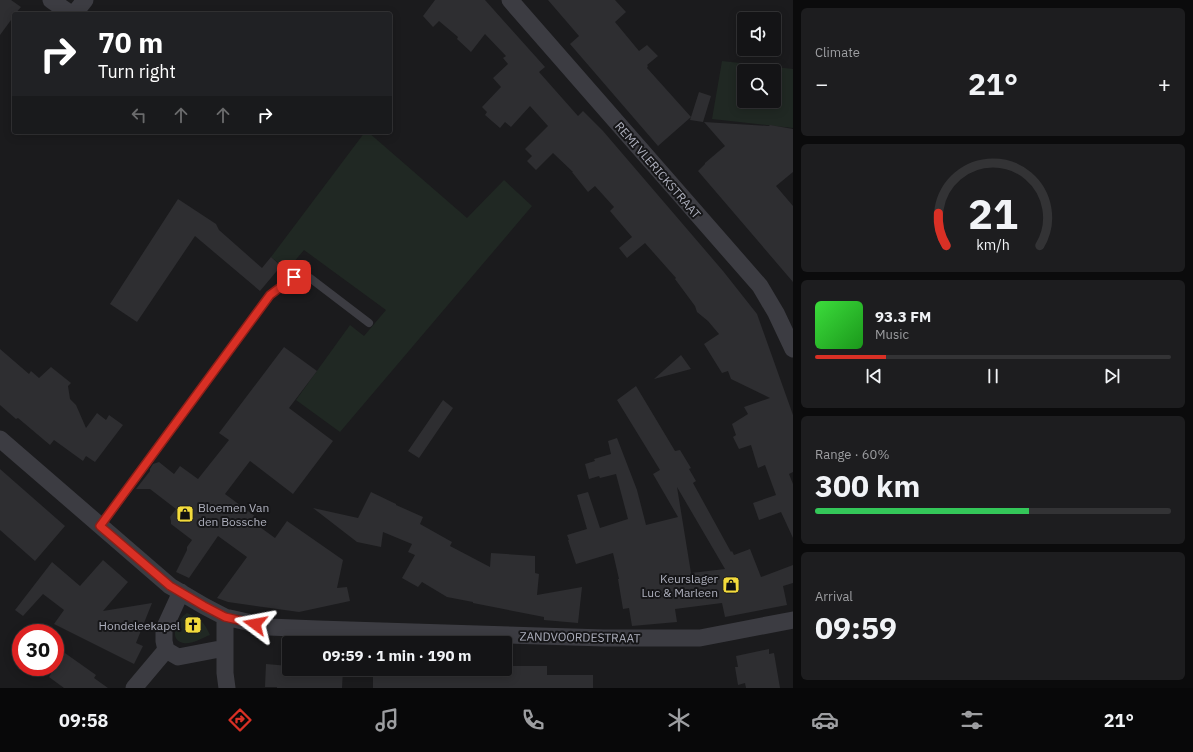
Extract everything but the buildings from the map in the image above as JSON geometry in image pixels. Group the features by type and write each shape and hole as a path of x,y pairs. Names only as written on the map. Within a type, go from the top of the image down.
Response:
{"street":[{"path":"51,0 68,12"},
{"path":"76,12 85,0"},
{"name":"REMI VLERICKSTRAAT","path":"510,0 760,286 793,349"},
{"name":"ZANDVOORDESTRAAT","path":"0,439 170,586 225,617 269,627 641,638 700,638 793,620"},
{"path":"181,592 164,628 166,650 178,657 225,648"},
{"path":"225,617 225,673 227,688"},
{"path":"134,688 166,650"}],"lane":[{"path":"100,526 270,295 294,277 310,278 369,323"}],"shaded area":[{"path":"722,61 749,64 737,64 737,108 781,108 781,68 793,69 793,128 712,119"},
{"path":"363,134 370,134 467,218 504,180 532,206 340,432 296,400 350,325 364,336 386,310 304,250 287,270 271,257"},
{"path":"187,613 201,621 206,626 210,635 189,643 178,641 175,633 176,628 180,619"}],"place":[{"name":"Bloemen Van den Bossche","path":"185,514"},
{"name":"Keurslager Luc & Marleen","path":"731,585"},
{"name":"Hondeleekapel","path":"193,625"}],"route":[{"path":"255,624 225,617 170,586 100,526 270,295 294,277"}]}
